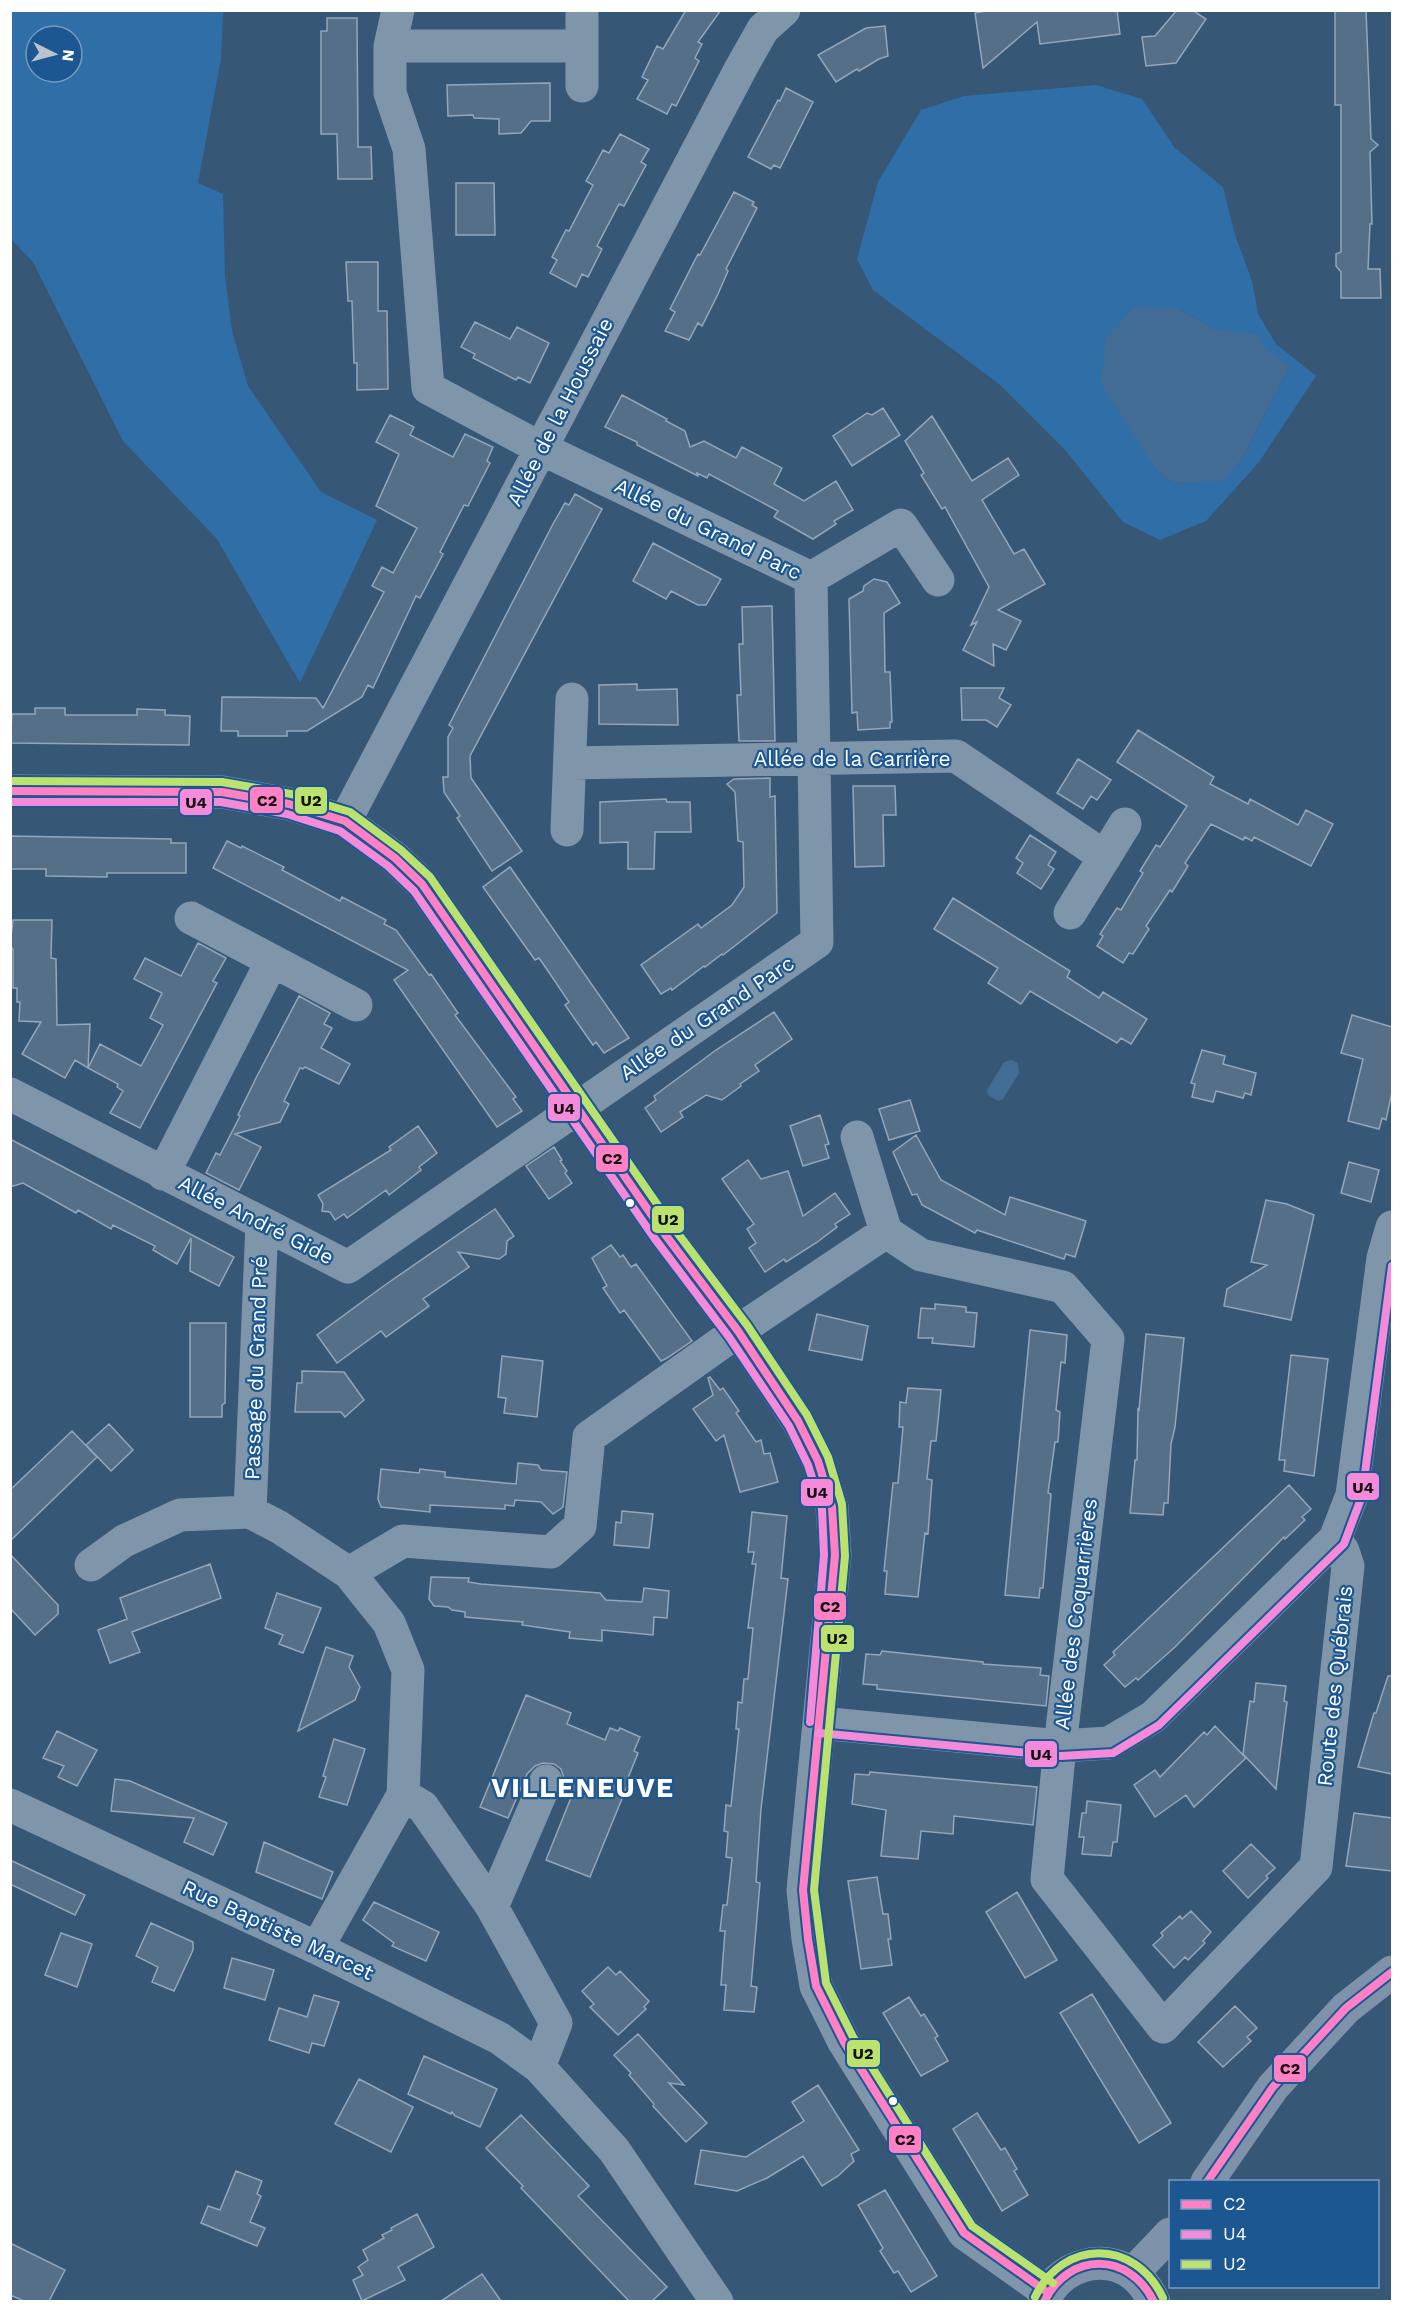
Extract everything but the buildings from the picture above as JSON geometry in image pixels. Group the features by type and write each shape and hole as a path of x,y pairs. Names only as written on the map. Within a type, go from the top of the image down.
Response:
{"main road":[{"path":"1208,2180 1273,2087 1346,2008 1392,1972"},
{"path":"1133,2273 1169,2235"},
{"path":"1046,2297 1056,2280 1073,2268 1093,2263 1114,2265 1133,2273 1147,2287 1154,2301"}],"street":[{"name":"Allée du Grand Parc","path":"398,10 390,46 390,93 410,149 428,388 542,449 811,578 817,942 578,1106"},
{"path":"582,10 582,86"},
{"name":"Allée de la Houssaie","path":"345,821 741,68 763,29 784,10"},
{"path":"390,46 581,46"},
{"path":"811,578 901,525 938,580"},
{"path":"567,830 572,699"},
{"name":"Allée de la Carrière","path":"570,763 956,756 1105,857"},
{"path":"10,791 222,792 289,804 345,821 395,858 422,884 664,1233 738,1331 798,1421 818,1461 831,1507 835,1555 803,1890 816,1986 844,2042 964,2233 1046,2297"},
{"path":"1070,913 1125,824"},
{"path":"191,918 356,1005"},
{"path":"164,1174 272,961"},
{"name":"Allée André Gide","path":"10,1094 348,1267 578,1106"},
{"path":"349,1573 403,1541 551,1552 580,1526 589,1437 738,1331 886,1232 857,1137"},
{"name":"Passage du Grand Pré","path":"250,1512 262,1223"},
{"path":"820,1723 1060,1746 1109,1743 1153,1717 1335,1539 1352,1495 1383,1257 1392,1227"},
{"name":"Allée des Coquarrières","path":"886,1232 921,1255 1063,1287 1108,1339 1060,1746 1047,1879 1163,2027 1316,1867"},
{"path":"91,1565 124,1541 180,1515 250,1512 279,1527 349,1573 389,1623 408,1670 403,1795 317,1947"},
{"name":"Route des Québrais","path":"1316,1867 1348,1575 1348,1566 1343,1551 1335,1539"},
{"path":"492,1907 546,1781"},
{"path":"403,1795 423,1807 492,1907 556,2023 539,2067"},
{"name":"Rue Baptiste Marcet","path":"10,1805 317,1947 499,2037 539,2067 614,2150 717,2301"}],"shaded area":[{"path":"10,11 223,11 221,58 198,183 223,194 225,276 232,331 248,386 321,492 377,520 300,683 217,539 123,441 33,262 11,239"},
{"path":"1096,85 1142,99 1175,148 1223,187 1235,235 1252,281 1258,314 1276,344 1316,376 1259,462 1206,521 1160,540 1123,522 1066,451 999,384 873,290 857,259 878,182 921,110 964,96","holes":["1177,308 1214,329 1262,345 1271,355 1290,365 1242,459 1223,480 1174,483 1156,470 1144,449"]},
{"path":"1134,308 1177,308 1214,329 1259,335 1267,350 1290,365 1242,459 1223,481 1174,483 1156,470 1101,383 1106,338"},
{"path":"1012,1060 1018,1063 1019,1073 1003,1099 998,1101 988,1095 987,1090 1004,1062"}],"transit line":[{"name":"U2","path":"10,781 222,782 291,794 350,812 401,850 430,877 673,1227 747,1325 807,1415 828,1457 842,1504 845,1556 814,1890 826,1983 853,2037 972,2226 1053,2283"},
{"name":"C2","path":"10,791 222,792 289,804 345,821 395,858 422,884 664,1233 738,1331 798,1421 818,1461 832,1507 835,1555 803,1890 816,1986 844,2042 964,2233 1047,2292"},
{"name":"U4","path":"10,802 221,802 287,814 340,831 388,866 414,891 655,1239 729,1337 789,1426 808,1465 822,1509 824,1555 810,1722"},
{"name":"U4","path":"819,1733 1061,1756 1113,1753 1159,1725 1344,1544 1362,1496 1392,1266"},
{"name":"C2","path":"1208,2180 1273,2087 1346,2008 1392,1972"},
{"name":"U2","path":"1035,2297 1047,2278 1063,2264 1080,2256 1099,2253 1118,2256 1135,2264 1151,2278 1163,2298"},
{"name":"C2","path":"1044,2302 1055,2285 1068,2273 1083,2266 1099,2264 1115,2266 1130,2273 1143,2285 1154,2302"}],"district":[{"name":"VILLENEUVE","path":"583,1788"}]}
